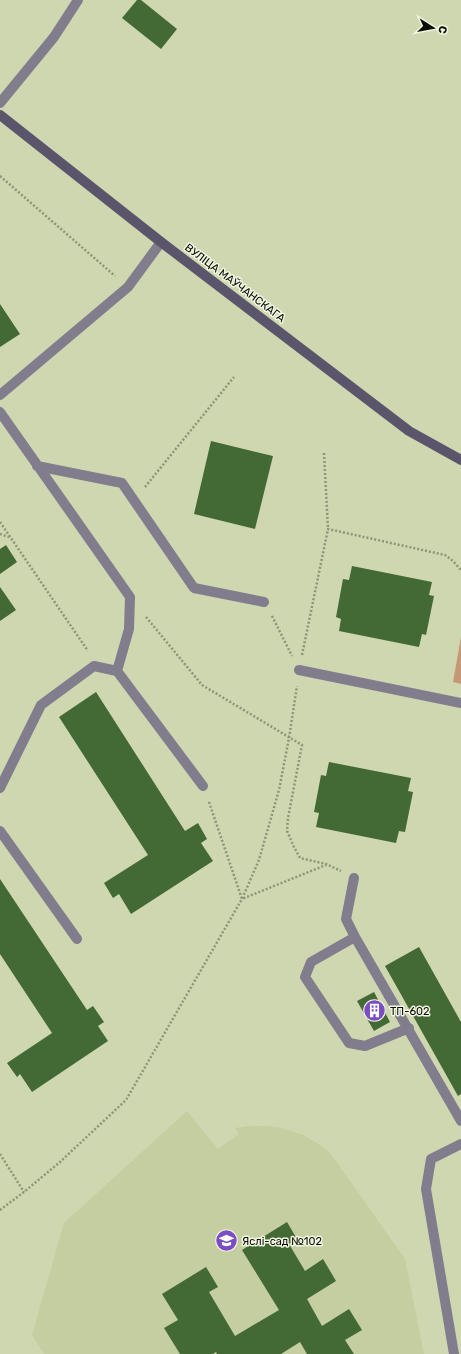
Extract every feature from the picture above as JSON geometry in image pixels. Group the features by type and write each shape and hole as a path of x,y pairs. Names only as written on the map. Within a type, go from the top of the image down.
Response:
{"main road":[{"name":"ВУЛІЦА МАЎЧАНСКАГА","path":"0,115 161,242 409,431 461,460"}],"lane":[{"path":"0,103 54,37 78,0"},
{"path":"0,395 128,287 161,242"},
{"path":"0,412 130,597 128,629 117,671"},
{"path":"38,466 122,483 194,588 264,602"},
{"path":"0,788 41,705 94,666 117,671 203,786"},
{"path":"299,670 461,702"},
{"path":"0,831 77,939"},
{"path":"354,878 346,920 461,1120"},
{"path":"355,937 311,962 305,977 349,1043 365,1046 409,1028"},
{"path":"454,1354 426,1190 431,1159 461,1144"}],"path":[{"path":"0,176 128,287"},
{"path":"134,501 234,377"},
{"path":"0,1210 60,1162 126,1100 242,899 259,860 279,790 289,738 299,670 328,529 324,453"},
{"path":"0,522 90,653 94,666"},
{"path":"328,529 445,555 453,560 461,570"},
{"path":"0,534 10,537"},
{"path":"130,597 202,685 302,745 287,830 300,858 326,864 354,878"},
{"path":"264,602 299,670"},
{"path":"203,786 242,899"},
{"path":"242,899 326,864"},
{"path":"0,1154 24,1192"}],"shaded area":[{"path":"461,637 461,684 453,682"},
{"name":"Яслі-сад №102","path":"187,1111 218,1149 239,1134 235,1128 267,1126 282,1128 303,1135 325,1148 331,1154 405,1259 424,1354 44,1354 32,1335 64,1223"}],"building":[{"path":"137,0 141,0 177,29 161,49 122,18"},
{"path":"0,304 20,334 0,347"},
{"path":"211,441 273,456 255,529 194,514"},
{"path":"6,545 17,562 0,574 0,549"},
{"path":"352,566 432,582 429,595 434,596 426,635 422,634 419,647 339,631 341,619 336,617 343,579 349,580"},
{"path":"0,587 16,610 0,621"},
{"path":"96,692 185,831 198,823 207,839 201,843 213,861 131,914 119,894 113,898 104,883 148,855 59,717"},
{"path":"329,762 411,778 408,791 413,792 405,832 399,831 396,843 316,827 319,813 314,812 321,775 326,776"},
{"path":"0,879 87,1010 93,1006 104,1022 98,1026 108,1041 32,1092 20,1074 17,1077 7,1063 52,1033 0,954"},
{"path":"419,947 461,1022 461,1094 458,1096 385,966"},
{"name":"ТП-602","path":"374,992 390,1022 374,1031 357,1001"},
{"path":"287,1222 297,1239 289,1244 305,1271 323,1259 336,1281 307,1299 322,1326 349,1309 362,1330 345,1340 354,1354 307,1354 300,1342 281,1354 217,1354 216,1352 213,1354 180,1354 164,1328 178,1320 162,1294 206,1267 218,1287 209,1292 235,1336 279,1310 242,1250"}],"place":[{"name":"ТП-602","path":"374,1011"},
{"name":"Яслі-сад №102","path":"226,1241"}]}
